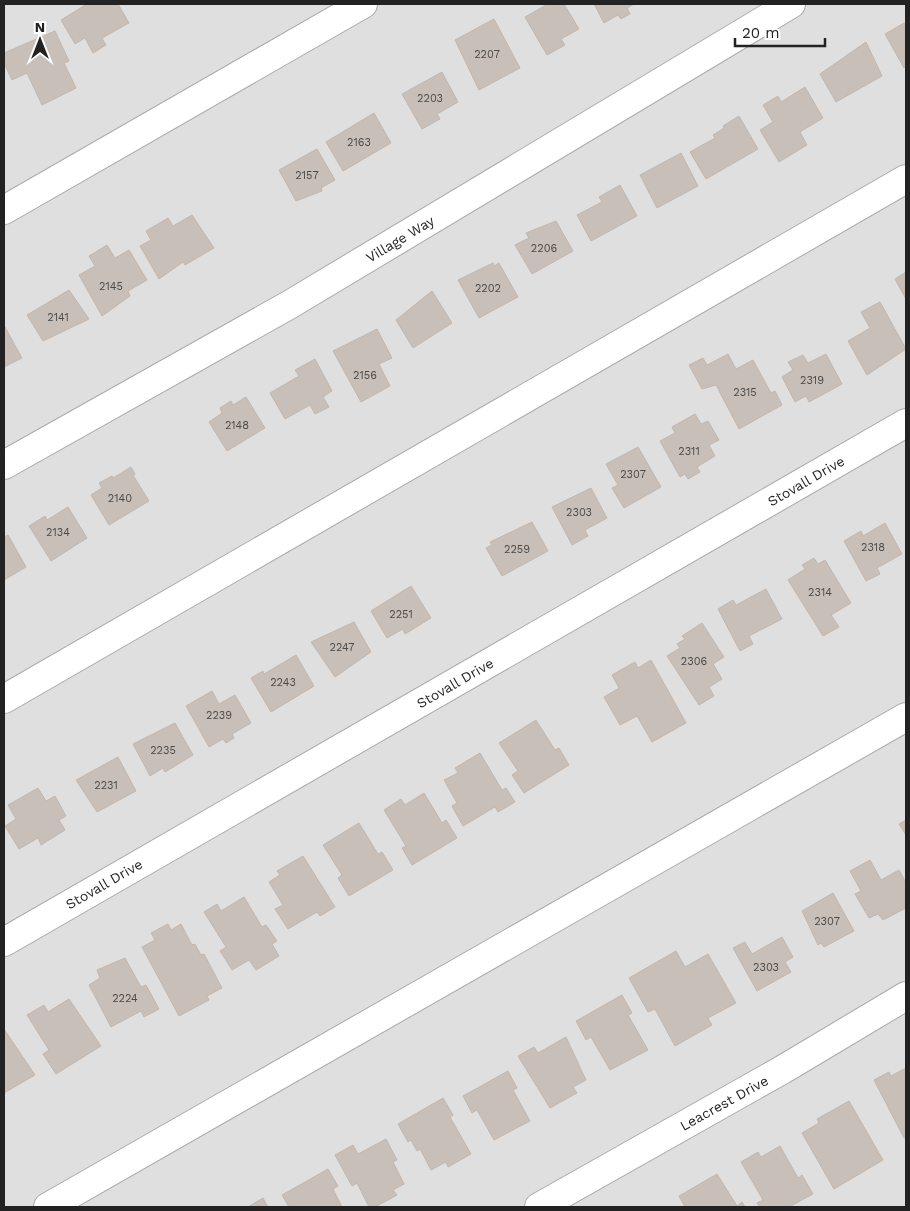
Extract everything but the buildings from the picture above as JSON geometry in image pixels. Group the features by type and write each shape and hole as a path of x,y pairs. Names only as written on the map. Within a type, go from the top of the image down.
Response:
{"street":[{"path":"4,210 363,4"},
{"name":"Village Way","path":"4,465 289,305 791,4"},
{"path":"4,699 906,179"},
{"name":"Stovall Drive","path":"4,942 906,423"},
{"path":"48,1207 906,717"},
{"name":"Leacrest Drive","path":"539,1207 782,1070 906,996"}],"shaded area":[{"path":"4,4 906,4 906,1207 4,1207"}]}
